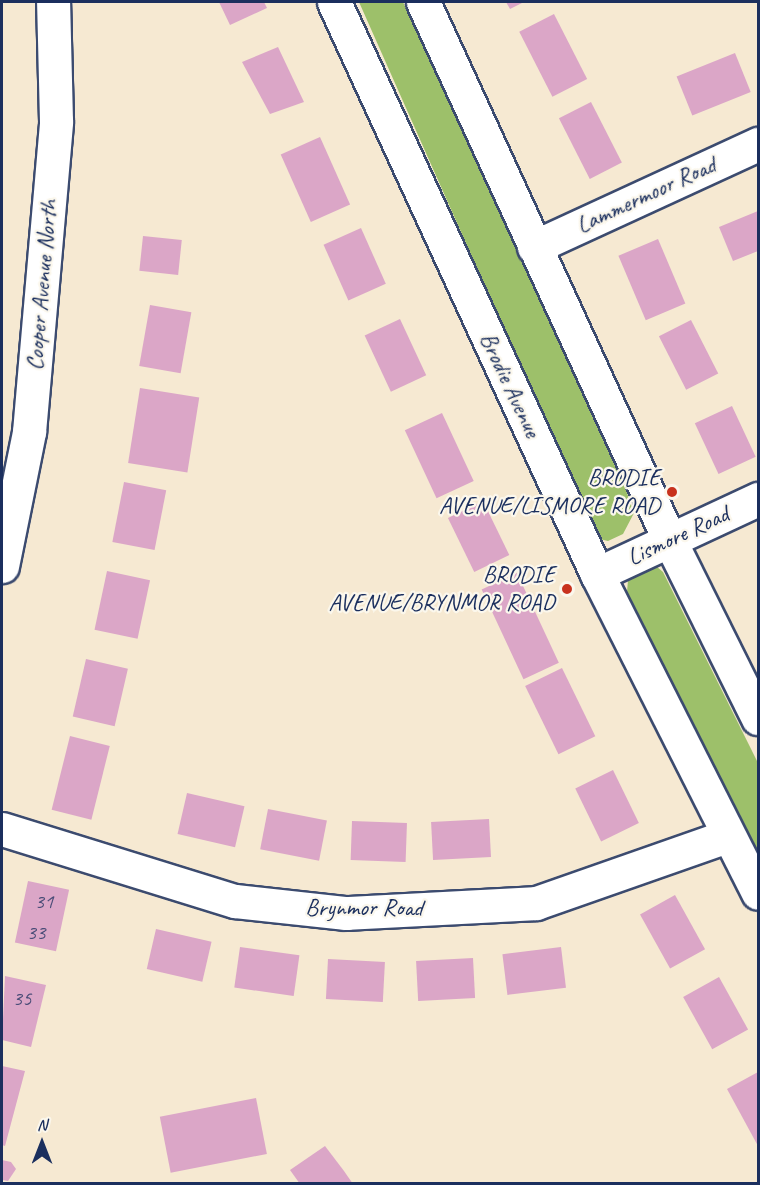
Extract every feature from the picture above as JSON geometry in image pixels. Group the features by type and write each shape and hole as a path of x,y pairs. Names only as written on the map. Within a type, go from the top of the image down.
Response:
{"street":[{"name":"Cooper Avenue North","path":"2,566 30,420 56,121 53,2"},
{"name":"Brodie Avenue","path":"334,2 597,574 727,836 759,893"},
{"path":"423,2 669,539 759,718"},
{"name":"Lammermoor Road","path":"534,247 759,144"},
{"name":"Lismore Road","path":"597,574 669,539 759,500"},
{"name":"Brynmor Road","path":"2,830 235,902 346,913 536,903 727,836"}],"green space":[{"path":"359,2 403,2 626,490 634,513 623,534 608,541 595,538 583,522 528,383"},
{"path":"643,566 656,566 663,572 758,763 758,853 627,592 628,580"}],"building":[{"path":"219,2 264,2 267,8 230,25"},
{"path":"506,2 524,2 510,9"},
{"path":"554,14 587,79 552,97 519,32"},
{"path":"278,47 304,102 270,114 242,62"},
{"path":"735,53 751,92 692,116 677,77"},
{"path":"591,102 622,163 590,179 559,118"},
{"path":"320,137 350,205 311,222 281,154"},
{"path":"758,211 758,251 733,261 719,227"},
{"path":"361,228 386,284 348,300 324,245"},
{"path":"143,236 182,240 178,275 139,271"},
{"path":"658,239 685,303 646,320 618,256"},
{"path":"150,305 191,312 181,373 139,366"},
{"path":"400,319 426,375 391,392 365,335"},
{"path":"691,320 718,373 686,390 659,336"},
{"path":"140,388 199,397 187,472 128,463"},
{"path":"732,406 756,457 719,474 695,423"},
{"path":"442,413 474,481 437,498 405,430"},
{"path":"124,482 166,490 155,550 112,542"},
{"path":"483,501 509,555 474,572 448,518"},
{"path":"107,571 150,580 138,639 95,630"},
{"path":"517,573 559,663 523,679 482,589"},
{"path":"86,659 128,669 115,726 73,716"},
{"path":"562,668 595,736 558,754 525,686"},
{"path":"70,736 110,746 91,820 52,810"},
{"path":"613,770 639,823 601,841 575,788"},
{"path":"187,793 244,806 235,847 178,834"},
{"path":"268,809 327,820 319,861 260,849"},
{"path":"489,819 491,857 433,860 431,822"},
{"path":"352,821 407,823 406,862 351,860"},
{"path":"28,881 69,890 56,951 15,943"},
{"path":"675,895 705,949 670,969 640,914"},
{"path":"156,929 212,942 202,982 147,969"},
{"path":"240,947 299,955 294,996 234,988"},
{"path":"561,947 566,988 507,995 502,954"},
{"path":"473,958 475,998 418,1001 416,961"},
{"path":"328,959 385,962 383,1002 326,999"},
{"path":"5,976 46,985 31,1047 2,1040"},
{"path":"719,977 748,1029 712,1049 683,997"},
{"path":"2,1066 25,1071 5,1146 2,1145"},
{"path":"758,1072 758,1146 727,1089"},
{"path":"256,1098 267,1154 171,1173 160,1117"},
{"path":"325,1146 353,1184 300,1184 290,1170"},
{"path":"2,1160 11,1162 16,1169 8,1181 2,1180"}],"place":[{"name":"BRODIE AVENUE/LISMORE ROAD","path":"672,492"},
{"name":"BRODIE AVENUE/BRYNMOR ROAD","path":"567,589"}]}
